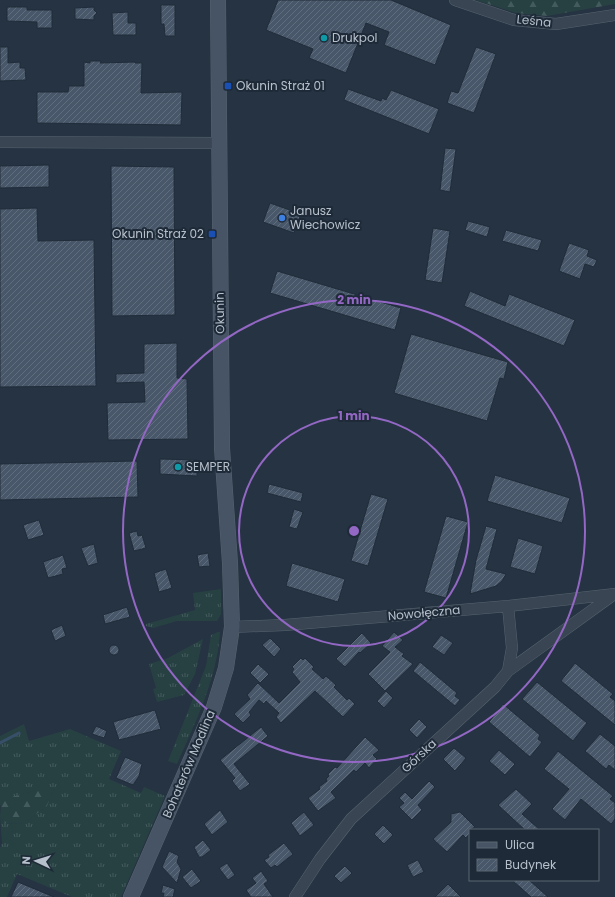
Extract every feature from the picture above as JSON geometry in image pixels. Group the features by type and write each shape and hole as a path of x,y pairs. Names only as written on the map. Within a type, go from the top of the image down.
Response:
{"main road":[{"name":"Okunin","path":"218,0 222,448 230,563 232,627"},
{"name":"Bohaterów Modlina","path":"131,897 214,707 226,668 232,627"}],"street":[{"name":"Leśna","path":"455,0 479,10 514,20 549,24 615,15"},
{"path":"0,142 219,143"},
{"path":"508,671 615,594"},
{"name":"Nowołęczna","path":"232,627 508,606 615,594"},
{"name":"Górska","path":"295,897 320,859 351,820 495,687 508,671 512,648 508,606"}],"green space":[{"path":"476,0 615,0 615,4 547,16 516,13"},
{"path":"221,589 221,614 217,621 177,621 153,628 146,626 146,624 195,610 193,593"},
{"path":"220,632 215,666 204,700 177,764 168,761 206,666 211,635"},
{"path":"203,639 195,674 184,695 157,702 153,689 156,688 149,664 168,658"},
{"path":"24,724 29,741 70,729 121,751 109,779 141,793 144,787 165,796 121,897 72,897 17,874 7,897 0,897 0,848 2,843 0,817 5,823 20,824 27,821 47,806 54,789 25,793 4,802 0,806 0,736"},
{"path":"40,789 54,789 47,806 27,821 20,824 5,823 0,817 1,804 8,798"}],"building":[{"name":"Drukpol","path":"278,0 391,0 451,25 435,65 384,45 389,32 366,23 346,73 309,58 313,49 266,30"},
{"path":"161,5 175,5 175,36 165,36 164,24 161,24"},
{"path":"7,7 27,7 27,10 52,10 52,28 37,28 37,22 7,21"},
{"path":"94,7 94,10 97,13 94,16 94,20 75,19 75,8"},
{"path":"128,12 128,23 136,23 136,35 113,35 112,13"},
{"path":"0,47 8,47 8,63 20,62 20,68 25,68 26,80 0,81"},
{"path":"476,47 496,54 474,113 447,103 451,91 458,93"},
{"path":"90,61 101,61 100,63 142,63 141,93 182,92 181,125 37,123 37,92 68,92 69,86 84,86 84,62 90,63"},
{"path":"348,89 381,101 382,98 386,100 391,90 439,109 429,134 344,100"},
{"path":"445,148 456,149 450,192 440,190"},
{"path":"49,165 49,187 0,188 0,166"},
{"path":"111,166 174,167 175,315 112,316"},
{"name":"Janusz Wiechowicz","path":"270,203 301,214 294,233 263,222"},
{"path":"37,208 38,241 94,240 96,386 0,387 0,209"},
{"path":"468,221 490,227 487,237 465,230"},
{"path":"433,228 450,231 442,283 425,280"},
{"path":"506,230 542,240 538,251 502,241"},
{"path":"569,243 589,250 587,256 597,260 594,267 585,264 580,279 559,271"},
{"path":"277,271 401,308 395,330 270,293"},
{"path":"470,291 505,306 509,294 575,320 564,346 464,306"},
{"path":"411,334 508,362 504,379 500,378 487,421 394,393"},
{"path":"177,343 177,378 187,379 188,439 108,440 107,403 145,402 144,382 116,383 116,374 144,373 144,344"},
{"name":"SEMPER","path":"160,459 197,460 197,476 160,474"},
{"path":"137,461 138,497 0,500 0,464"},
{"path":"495,475 570,498 562,523 487,501"},
{"path":"269,484 303,493 301,502 267,493"},
{"path":"371,494 388,499 368,566 351,561"},
{"path":"294,509 303,512 297,529 289,527"},
{"path":"446,516 468,522 446,598 424,592"},
{"path":"39,520 44,535 28,540 23,525"},
{"path":"486,526 497,529 486,569 506,574 502,581 496,586 470,594 476,560"},
{"path":"137,531 138,536 142,535 146,548 134,551 129,533"},
{"path":"518,538 543,546 535,574 510,567"},
{"path":"94,544 98,563 88,566 81,548"},
{"path":"208,553 210,566 199,567 197,555"},
{"path":"63,555 67,568 62,569 63,574 48,578 43,562"},
{"path":"292,563 345,579 338,602 286,586"},
{"path":"166,569 172,588 159,592 154,573"},
{"path":"127,607 130,617 105,624 103,615"},
{"path":"62,625 66,636 55,641 51,630"},
{"path":"394,632 403,640 395,647 404,654 402,656 413,664 385,691 368,674 390,652 382,646"},
{"path":"362,633 371,643 360,653 359,652 345,667 336,659"},
{"path":"441,635 453,643 444,655 432,647"},
{"path":"270,638 281,649 274,657 262,645"},
{"path":"114,645 119,650 114,655 109,650"},
{"path":"301,658 303,660 305,658 314,667 312,669 323,679 326,676 336,685 334,687 347,700 349,698 355,704 343,717 315,691 281,723 276,717 279,713 266,701 264,704 259,700 249,712 251,715 243,723 234,714 250,699 247,695 258,683 279,703 300,682 292,672 294,669 292,667"},
{"path":"420,662 457,693 455,696 460,700 455,706 413,671"},
{"path":"575,663 613,694 610,697 615,701 615,725 561,681"},
{"path":"258,664 269,674 260,683 250,673"},
{"path":"537,682 587,723 573,741 522,699"},
{"path":"386,691 393,698 384,708 377,701"},
{"path":"503,704 540,735 538,739 542,742 530,757 489,722"},
{"path":"155,710 161,729 119,740 113,722"},
{"path":"419,719 427,727 417,738 409,730"},
{"path":"96,726 107,731 104,738 92,734"},
{"path":"261,727 268,736 234,764 250,784 240,791 232,781 235,778 220,760"},
{"path":"600,734 615,746 615,770 609,765 606,769 585,751"},
{"path":"365,737 379,750 373,755 377,759 369,768 365,763 356,772 354,770 331,792 336,798 318,811 308,798 320,789 319,787 327,781 326,779 329,776 328,774 335,767 337,768"},
{"path":"454,748 466,758 455,771 443,759"},
{"path":"499,750 515,764 505,775 489,761"},
{"path":"558,751 613,796 610,799 615,803 615,819 611,824 581,799 565,820 552,809 569,789 544,769"},
{"path":"125,757 142,764 139,776 133,785 116,778"},
{"path":"429,781 435,787 418,805 422,810 412,820 399,807 404,803 399,798 405,792 412,799"},
{"path":"516,789 532,804 522,814 539,829 524,829 498,805"},
{"path":"220,810 228,822 212,835 204,824"},
{"path":"304,812 314,825 300,836 291,823"},
{"path":"460,812 475,827 469,829 469,834 466,838 463,835 447,852 433,839 451,822 451,814"},
{"path":"383,825 393,835 384,844 374,834"},
{"path":"203,840 211,850 202,857 199,857 194,847"},
{"path":"284,843 293,854 277,867 275,865 271,868 264,860 269,857 268,855"},
{"path":"169,851 179,856 177,862 181,869 177,883 162,867"},
{"path":"418,860 424,872 413,877 407,865"},
{"path":"227,863 235,875 228,880 219,868"},
{"path":"345,866 352,873 341,883 334,876"},
{"path":"192,869 201,881 191,888 182,877"},
{"path":"261,871 268,881 264,884 273,897 251,897 246,890 256,883 252,878"},
{"path":"513,881 530,881 548,897 531,897"},
{"path":"18,882 54,897 11,897"},
{"path":"448,884 461,897 435,897"},
{"path":"163,885 175,889 173,897 163,897 164,893 161,893"}],"waterway":[{"path":"0,743 19,733"}],"place":[{"name":"Drukpol","path":"324,38"},
{"name":"Okunin Straż 01","path":"228,86"},
{"name":"Janusz Wiechowicz","path":"282,218"},
{"name":"Okunin Straż 02","path":"212,234"},
{"name":"SEMPER","path":"178,467"}]}
